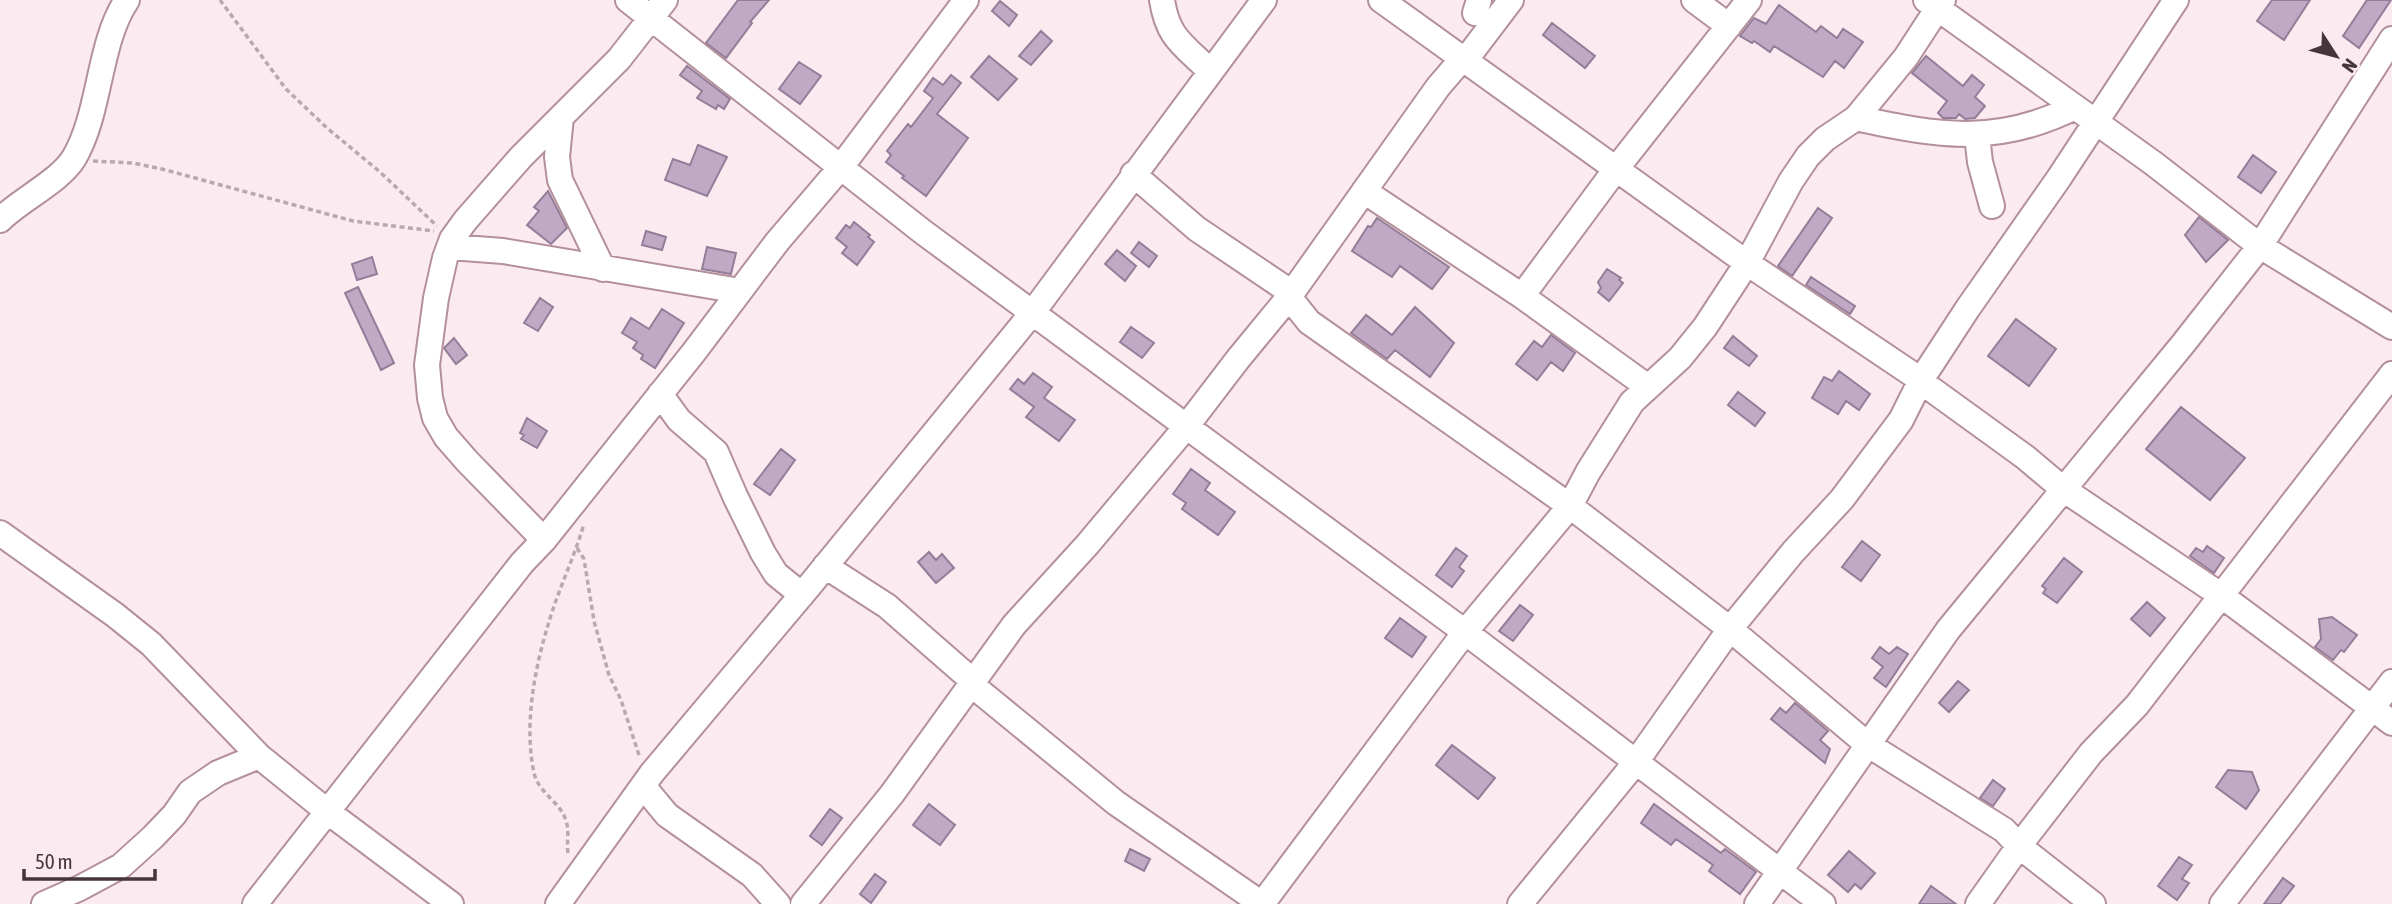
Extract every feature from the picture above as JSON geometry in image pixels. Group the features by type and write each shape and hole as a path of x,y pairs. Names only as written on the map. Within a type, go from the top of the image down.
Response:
{"street":[{"path":"0,220 71,162 78,150 112,33 127,0"},
{"path":"628,0 658,10 841,167 923,232 1465,632 1823,904"},
{"path":"255,904 522,563 544,540 660,394 777,242 841,167 965,0"},
{"path":"1162,0 1168,28 1176,40 1210,71"},
{"path":"558,904 646,782 1033,312 1264,0"},
{"path":"1381,0 1747,263 1921,380 2063,489 2222,596 2382,716"},
{"path":"803,904 854,843 1014,625 1087,545 1186,427 1290,295 1438,87 1482,41 1511,0"},
{"path":"1694,0 1729,26"},
{"path":"1522,296 1616,169 1749,0"},
{"path":"1520,904 1636,762 1730,629 1793,552 1842,499 1900,419 1921,380 2176,0"},
{"path":"825,566 887,606 973,684 1116,803 1262,904 1465,632 1570,506 1619,419 1632,402 1680,358 1705,327 1747,263 1785,192 1808,156 1825,139 1856,118 1906,57 1935,3 2260,246 2392,327"},
{"path":"544,540 467,461 446,437 435,418 427,365 436,298 450,247 465,221 505,174 619,59 658,10"},
{"path":"1757,904 1948,630 2260,246 2392,39"},
{"path":"1856,118 1927,132 1977,135 2047,122 2075,107"},
{"path":"561,117 557,157 561,180 603,269"},
{"path":"1977,135 1982,170 1992,206"},
{"path":"1133,174 1197,229 1290,295 1309,322 1570,506 1730,629 1867,744 2004,830 2019,846 2093,904"},
{"path":"1364,191 1522,296 1648,387"},
{"path":"450,247 503,251 740,291"},
{"path":"1978,904 2091,753 2137,705 2392,374"},
{"path":"660,394 679,421 716,452 763,553 776,574 802,595"},
{"path":"0,533 151,644 259,756 328,812 451,904"},
{"path":"2222,904 2382,716 2392,682"},
{"path":"44,904 121,866 153,838 190,792 219,773 259,756"},
{"path":"646,782 667,815 752,875 778,904"}],"path":[{"path":"71,162 133,163 353,221 443,232 286,89 220,0"},
{"path":"574,882 567,848 566,820 559,808 540,790 536,780 529,729 537,671 548,625 585,520"},
{"path":"577,548 584,559 594,621 608,675 621,700 646,782"}],"building":[{"path":"738,0 769,0 750,22 752,23 726,58 706,43"},
{"path":"2272,0 2310,0 2284,40 2257,21"},
{"path":"2367,0 2391,0 2359,48 2343,36"},
{"path":"1000,1 1017,15 1009,26 992,11"},
{"path":"1779,5 1816,32 1821,26 1837,38 1843,29 1863,42 1844,68 1835,61 1823,77 1774,46 1770,52 1754,41 1752,43 1740,36 1754,18 1766,24"},
{"path":"1552,23 1595,56 1585,68 1543,35"},
{"path":"1041,31 1052,41 1031,65 1019,56"},
{"path":"989,56 1017,79 998,100 971,77"},
{"path":"1926,56 1963,86 1972,75 1984,85 1975,97 1985,106 1975,118 1965,119 1959,114 1956,118 1943,118 1938,113 1947,101 1912,73"},
{"path":"799,62 821,76 800,104 779,89"},
{"path":"687,66 730,99 724,109 718,105 716,109 697,98 702,91 680,75"},
{"path":"951,75 961,83 937,114 968,138 926,196 886,162 891,155 887,151 908,124 911,127 933,98 924,91 933,78 943,85"},
{"path":"698,145 727,157 707,196 665,180 673,159 690,165"},
{"path":"2253,155 2276,172 2261,193 2238,177"},
{"path":"548,191 567,228 551,244 527,225 539,211 534,207"},
{"path":"1818,208 1832,218 1792,276 1778,266"},
{"path":"2199,217 2228,240 2206,262 2185,235"},
{"path":"1377,218 1449,267 1432,289 1400,266 1392,277 1352,251 1368,226 1371,227"},
{"path":"854,222 870,235 868,237 874,242 857,265 842,253 847,247 836,238 846,225 850,228"},
{"path":"646,231 666,237 662,250 642,245"},
{"path":"1139,242 1157,256 1149,267 1131,253"},
{"path":"707,247 736,253 731,274 702,269"},
{"path":"1117,250 1136,266 1125,281 1105,264"},
{"path":"372,257 377,274 357,280 352,264"},
{"path":"1607,269 1621,278 1619,280 1623,283 1609,301 1598,292 1601,288 1598,282"},
{"path":"1811,277 1855,306 1850,314 1806,285"},
{"path":"358,287 394,363 381,370 345,293"},
{"path":"540,298 553,307 538,331 524,323"},
{"path":"1415,307 1454,343 1430,377 1395,350 1387,359 1351,333 1366,315 1392,335"},
{"path":"662,309 684,323 655,368 641,359 643,355 633,348 637,342 622,333 631,318 649,329"},
{"path":"2016,319 2056,349 2029,386 1988,356"},
{"path":"1131,327 1154,343 1142,358 1120,342"},
{"path":"1551,335 1575,353 1563,371 1551,362 1537,380 1516,364 1534,341 1542,347"},
{"path":"1733,336 1757,356 1749,366 1724,348"},
{"path":"454,338 467,355 456,364 444,348"},
{"path":"1839,371 1870,394 1859,410 1846,401 1838,414 1812,398 1824,377 1832,381"},
{"path":"1033,373 1052,387 1044,398 1075,420 1059,441 1026,417 1034,407 1010,389 1018,379 1024,384"},
{"path":"1738,392 1765,413 1755,426 1728,405"},
{"path":"2181,407 2245,458 2210,500 2146,449"},
{"path":"527,418 547,431 537,448 521,439 524,435 520,433"},
{"path":"781,449 795,460 770,495 754,484"},
{"path":"1191,469 1210,483 1205,490 1235,512 1218,535 1182,509 1186,503 1173,494"},
{"path":"1862,541 1880,555 1861,581 1842,567"},
{"path":"2207,546 2224,558 2214,573 2190,556 2196,548 2203,552"},
{"path":"1456,548 1467,556 1459,567 1464,571 1452,587 1436,575"},
{"path":"929,552 936,560 942,554 954,568 936,583 918,562"},
{"path":"2064,558 2082,572 2057,603 2043,593 2046,589 2042,586"},
{"path":"2147,602 2165,618 2150,636 2131,619"},
{"path":"1520,605 1533,615 1513,641 1499,631"},
{"path":"2332,617 2357,635 2344,652 2341,650 2333,660 2315,647 2321,639 2319,619"},
{"path":"1400,618 1426,637 1412,657 1385,638"},
{"path":"1880,647 1889,654 1897,647 1908,654 1886,687 1874,678 1883,667 1872,658"},
{"path":"1958,681 1969,690 1949,712 1939,703"},
{"path":"1795,703 1828,731 1820,740 1830,749 1825,763 1771,719 1780,708 1786,713"},
{"path":"1452,745 1495,778 1478,799 1436,765"},
{"path":"2228,770 2252,772 2259,790 2246,809 2216,787"},
{"path":"1993,780 2005,789 1993,806 1980,798"},
{"path":"929,804 955,825 940,845 913,825"},
{"path":"1654,804 1721,853 1725,849 1756,872 1740,894 1709,871 1713,865 1676,839 1671,845 1641,823"},
{"path":"830,809 842,818 822,845 810,836"},
{"path":"1130,849 1150,859 1144,871 1125,861"},
{"path":"1849,851 1875,873 1861,889 1855,884 1848,892 1828,875"},
{"path":"2179,857 2192,865 2182,879 2189,883 2177,900 2158,886"},
{"path":"875,874 886,882 871,903 860,894"},
{"path":"2283,878 2294,886 2280,904 2264,904"},
{"path":"1931,886 1956,904 1919,904"}]}
